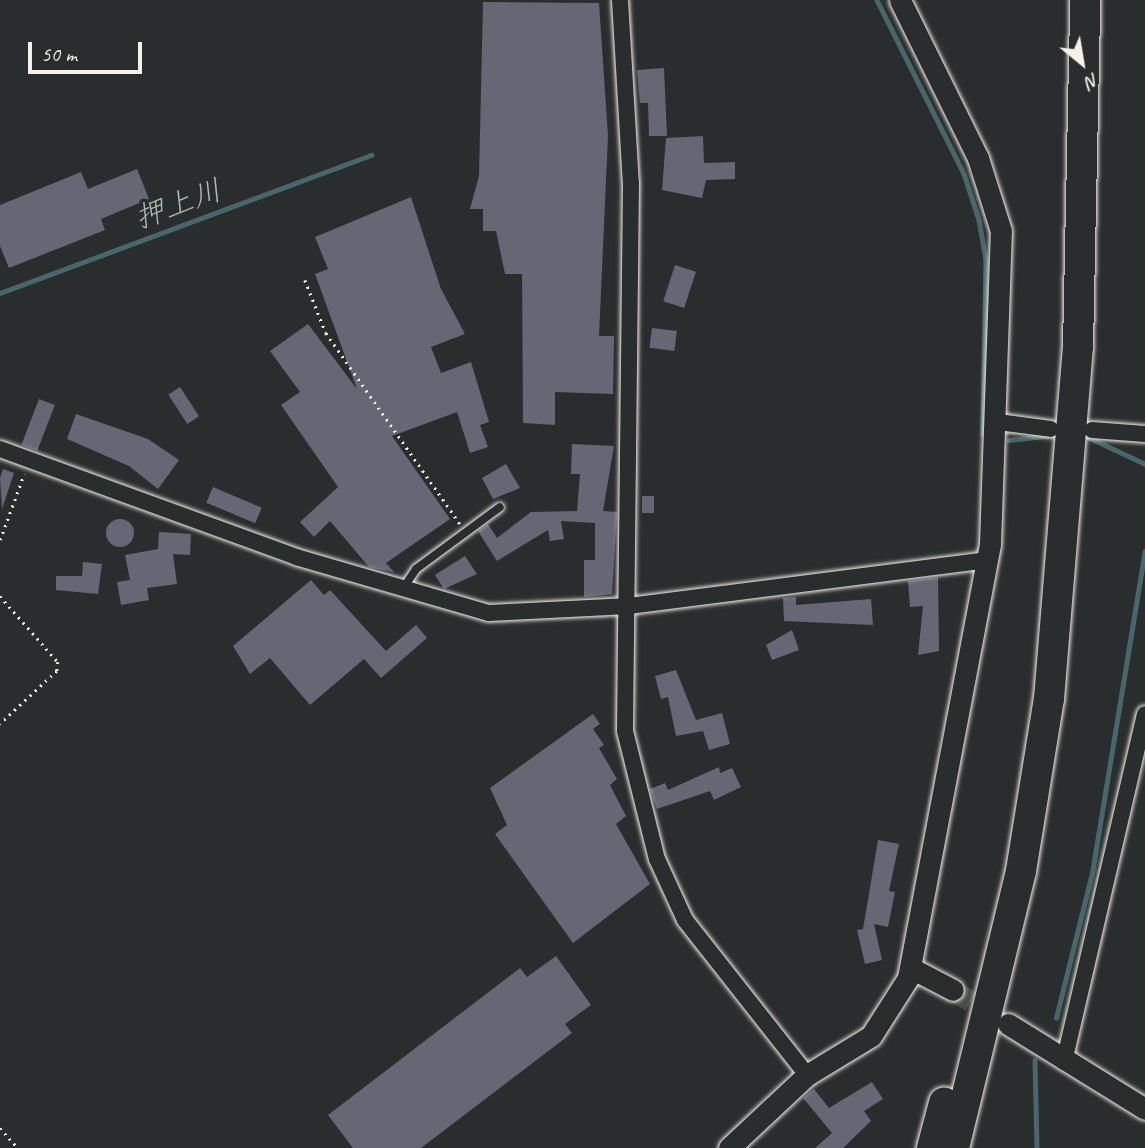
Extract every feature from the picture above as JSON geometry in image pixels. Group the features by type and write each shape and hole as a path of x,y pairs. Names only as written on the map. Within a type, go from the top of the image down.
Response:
{"highway":[{"path":"954,1148 1021,871 1049,699 1078,347 1085,0"},
{"path":"932,1148 1006,869 1062,559"}],"street":[{"path":"621,0 630,95 629,606 622,677 625,732 657,859 706,950 807,1075"},
{"path":"729,1148 807,1075 871,1035 911,968 988,559 998,422 1003,263 997,209 900,0"},
{"path":"998,422 1051,429"},
{"path":"1092,430 1145,434"},
{"path":"0,449 402,590 489,613 629,606 988,559"},
{"path":"1064,1062 1145,714"},
{"path":"911,968 953,990"},
{"path":"1008,1024 1064,1062 1145,1109"}],"lane":[{"path":"402,590 416,569 500,506"}],"path":[{"path":"305,280 326,333 466,532"},
{"path":"0,540 29,460"},
{"path":"0,596 58,662 57,671 0,724"},
{"path":"0,1128 18,1148"}],"building":[{"path":"483,2 599,3 608,136 599,336 614,336 613,394 555,392 555,425 523,423 522,274 505,274 496,231 483,231 483,209 470,209 479,176"},
{"path":"664,68 667,136 649,136 648,103 640,103 637,70"},
{"path":"703,136 704,163 735,162 735,179 706,180 702,198 662,190 666,138"},
{"path":"137,169 149,199 101,219 105,230 9,268 0,246 0,205 81,172 88,189"},
{"path":"411,197 441,289 465,334 431,347 441,373 471,362 489,422 480,425 488,447 470,453 457,412 392,436 450,519 386,563 394,572 369,567 330,521 314,537 300,522 338,487 281,405 300,392 270,351 308,324 357,389 315,274 328,269 315,237"},
{"path":"675,265 696,272 684,308 663,301"},
{"path":"652,328 677,331 674,351 650,348"},
{"path":"180,387 199,416 187,424 168,395"},
{"path":"39,399 55,405 37,451 21,445"},
{"path":"76,414 148,439 179,460 158,489 129,466 67,439"},
{"path":"572,444 614,446 603,511 617,512 612,594 584,597 584,560 595,560 595,523 561,521 564,539 550,541 548,530 497,561 478,531 488,524 497,538 531,512 577,511 580,474 571,474"},
{"path":"506,464 520,488 493,499 482,478"},
{"path":"3,469 14,473 2,509 0,478"},
{"path":"213,487 262,508 255,523 206,503"},
{"path":"642,496 654,496 654,513 642,513"},
{"path":"120,519 130,523 134,533 130,543 120,547 110,543 106,533 110,523"},
{"path":"159,532 191,534 190,555 173,554 177,584 147,588 149,600 121,605 117,582 130,580 125,555 158,549"},
{"path":"465,556 477,574 444,589 435,575"},
{"path":"83,562 102,564 98,594 56,590 56,576 82,576"},
{"path":"938,577 939,651 918,655 923,606 910,607 908,581"},
{"path":"311,580 324,595 330,590 386,651 416,625 427,638 381,678 364,659 310,705 270,658 250,674 233,646"},
{"path":"796,597 796,605 871,599 873,625 784,621 783,598"},
{"path":"792,630 799,650 772,660 766,645"},
{"path":"676,670 696,720 722,713 730,744 709,750 703,731 676,736 668,697 661,699 655,676"},
{"path":"593,714 600,724 593,729 604,745 599,748 617,779 610,785 626,816 616,824 650,884 573,943 495,834 507,825 490,788"},
{"path":"719,767 720,773 732,768 741,787 714,800 710,791 657,809 650,789 665,783 668,790"},
{"path":"878,840 899,844 889,891 895,892 888,927 874,924 882,960 865,964 857,930 863,929"},
{"path":"556,956 591,1005 565,1024 572,1033 421,1148 353,1148 328,1115 520,968 527,977"},
{"path":"872,1082 883,1099 864,1111 871,1121 843,1148 815,1148 832,1133 803,1098 814,1089 829,1108"}],"waterway":[{"path":"877,0 964,174 979,220 986,260 983,434"},
{"name":"押上川","path":"0,293 371,155"},
{"path":"1009,440 1053,435"},
{"path":"1088,437 1145,464"},
{"path":"1056,1018 1092,873 1145,551"},
{"path":"1035,1060 1037,1148"}],"tunnel":[{"path":"953,990 997,1017"}]}
